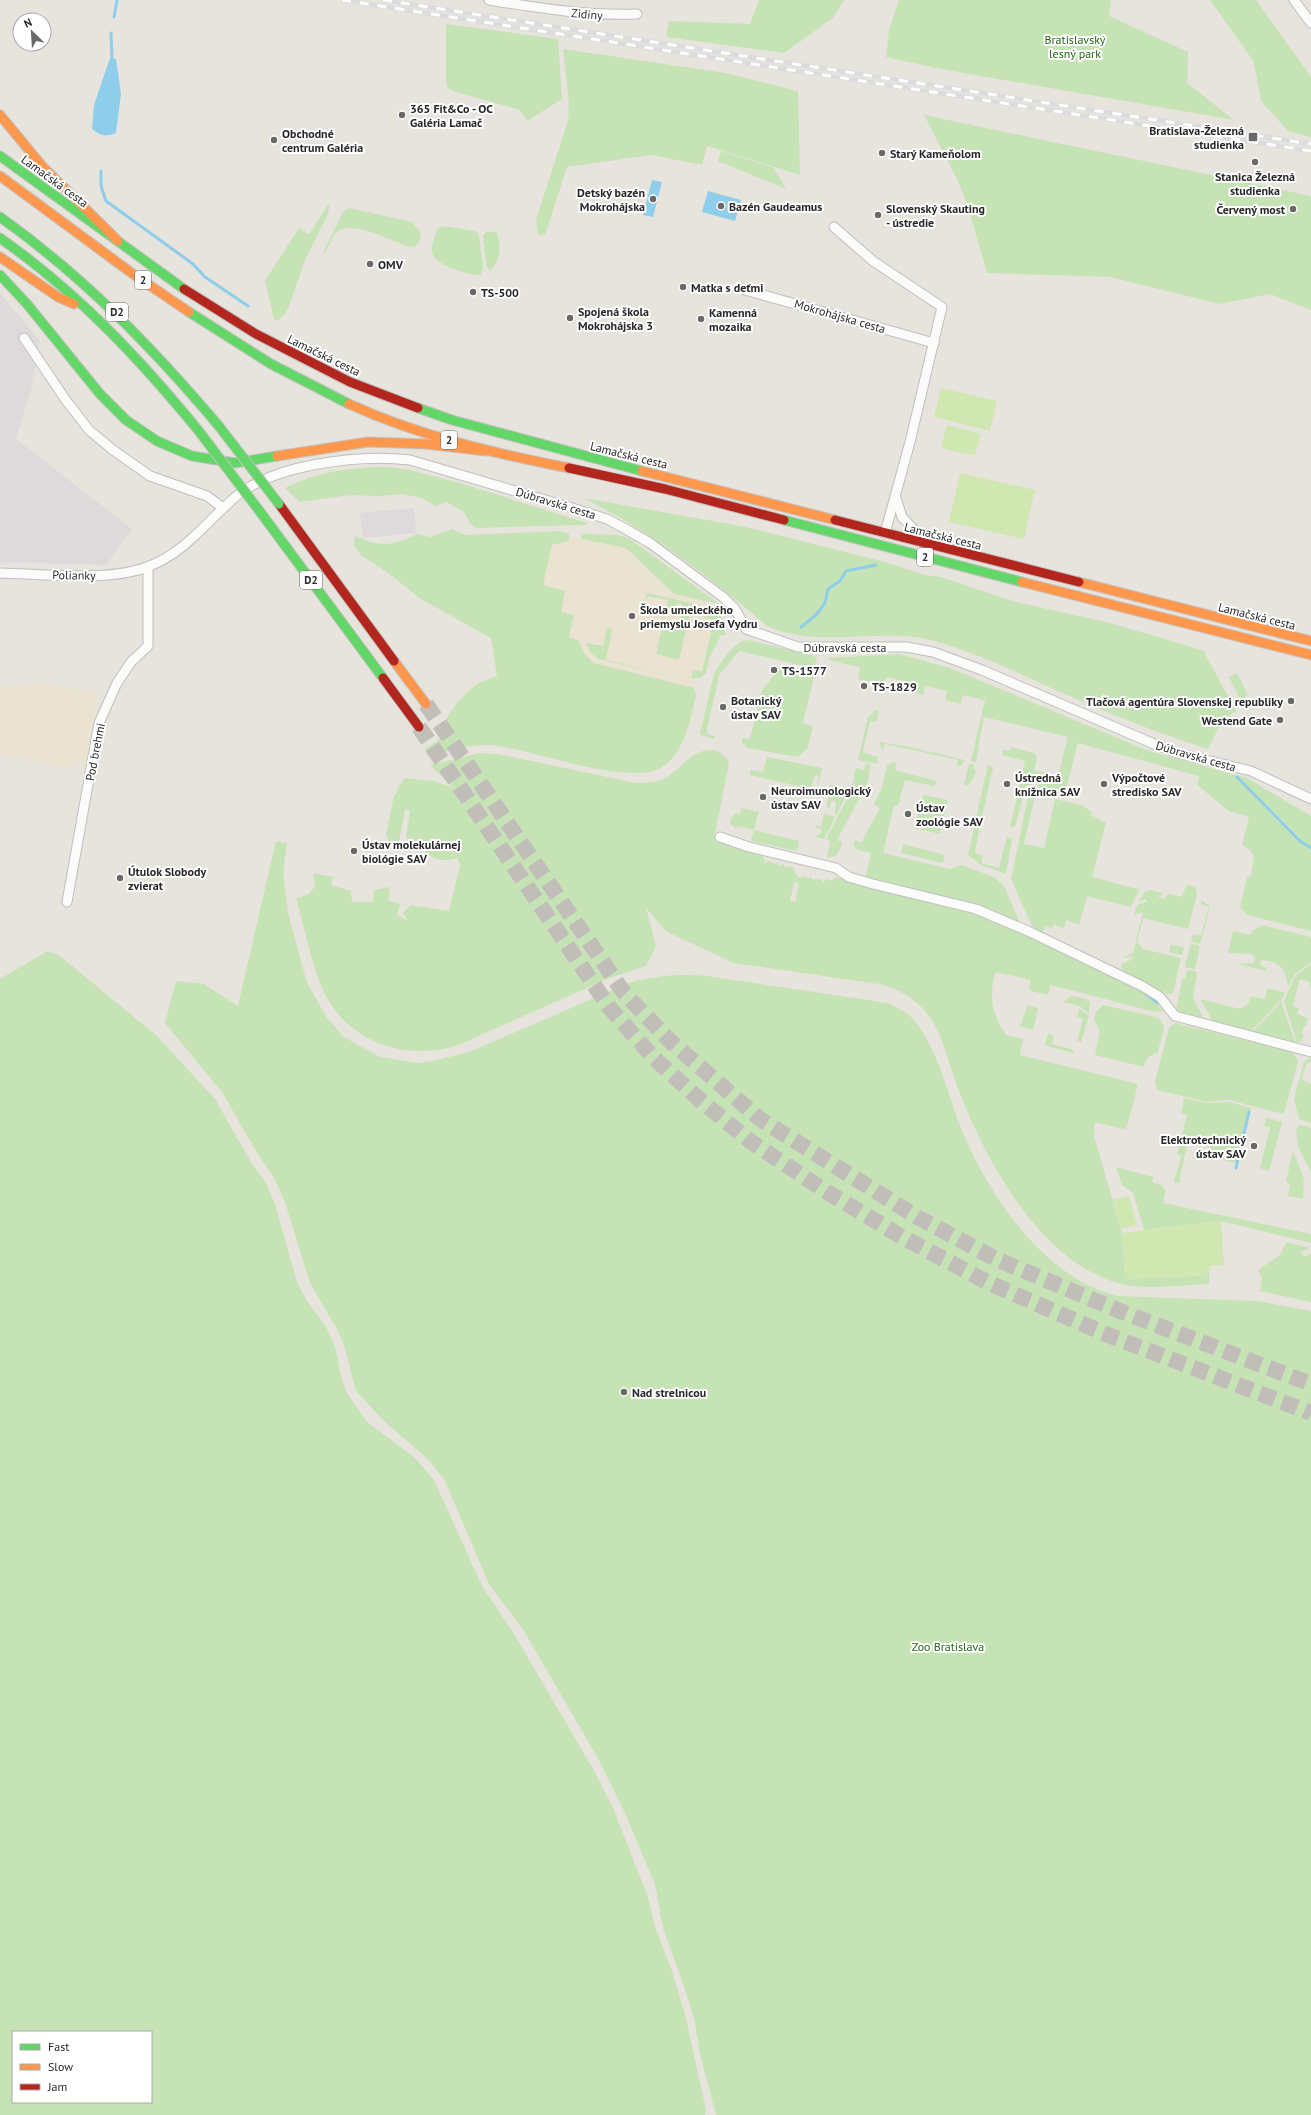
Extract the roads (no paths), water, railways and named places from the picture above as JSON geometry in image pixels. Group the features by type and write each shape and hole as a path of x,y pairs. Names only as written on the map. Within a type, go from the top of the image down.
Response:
{"main road":[{"path":"0,115 43,167 118,241"},
{"name":"Lamačská cesta","path":"0,156 221,314 286,350 350,382 452,420 577,454 1311,642"},
{"name":"Lamačská cesta","path":"0,176 179,306 259,358 369,413 412,429 486,451 630,480 1311,655"},
{"name":"D2","path":"0,217 61,262 104,299 167,364 218,425 279,504 426,704"},
{"name":"D2","path":"0,238 50,276 89,311 155,379 198,430 262,513 419,728"},
{"path":"0,257 58,298 89,311"},
{"path":"0,275 33,310 67,356 105,400 137,428 174,450 187,455 213,461 235,463 368,442 426,444 486,451"},
{"path":"884,533 885,543 888,547"}],"street":[{"name":"Zidiny","path":"489,0 563,12 610,16 637,14"},
{"path":"1294,0 1311,23"},
{"path":"834,227 873,261 942,307 896,496 884,533"},
{"name":"Mokrohájska cesta","path":"745,290 934,343"},
{"path":"24,338 65,399 89,430 113,450 150,476 207,496 223,508"},
{"name":"Dúbravská cesta","path":"148,567 174,553 196,535 242,491 256,482 293,470 360,458 386,457 410,460 607,519 650,543 723,597 735,609 746,629 798,647 906,647 932,652 964,663 1171,751 1251,771 1311,799"},
{"path":"896,496 902,517 927,543"},
{"name":"Polianky","path":"0,573 114,575 148,567"},
{"name":"Pod brehmi","path":"67,902 99,723 117,683 131,662 148,646 148,567"},
{"path":"720,837 749,847 836,868 849,877 872,884 976,909 1028,931 1142,986 1160,997 1175,1016 1311,1052"}],"water":[{"path":"110,58 116,59 121,94 116,133 106,135 98,133 92,129 94,105"},
{"name":"Detský bazén Mokrohájska","path":"652,180 662,182 653,217 643,215"},
{"name":"Bazén Gaudeamus","path":"708,191 741,200 735,221 702,212"}],"waterway":[{"path":"114,17 117,0"},
{"path":"111,33 112,59"},
{"path":"101,171 101,186 106,201 193,264 205,277 248,306"},
{"path":"801,627 816,615 825,603 828,589 840,581 846,571 876,565"},
{"path":"1237,777 1300,841 1311,848"},
{"path":"1146,994 1158,1003"},
{"path":"1236,1168 1249,1112"}],"tunnel":[{"path":"426,704 624,993 670,1041 760,1119 917,1217 996,1259 1120,1311 1311,1384"},
{"path":"419,727 609,1007 654,1058 700,1100 750,1141 827,1192 904,1238 987,1282 1108,1335 1311,1413"}],"railway":[{"path":"342,0 1311,151"},
{"path":"383,0 1311,144"}],"place":[{"name":"365 Fit&Co - OC Galéria Lamač","path":"402,115"},
{"name":"Bratislava-Železná studienka","path":"1253,137"},
{"name":"Obchodné centrum Galéria","path":"274,140"},
{"name":"Starý Kameňolom","path":"882,153"},
{"name":"Stanica Železná studienka","path":"1255,162"},
{"name":"Detský bazén Mokrohájska","path":"653,199"},
{"name":"Bazén Gaudeamus","path":"721,206"},
{"name":"Červený most","path":"1293,209"},
{"name":"Slovenský Skauting - ústredie","path":"878,215"},
{"name":"OMV","path":"370,264"},
{"name":"Matka s deťmi","path":"683,287"},
{"name":"TS-500","path":"473,292"},
{"name":"Spojená škola Mokrohájska 3","path":"570,318"},
{"name":"Kamenná mozaika","path":"701,319"},
{"name":"Škola umeleckého priemyslu Josefa Vydru","path":"632,616"},
{"name":"TS-1577","path":"774,670"},
{"name":"TS-1829","path":"864,686"},
{"name":"Tlačová agentúra Slovenskej republiky","path":"1291,701"},
{"name":"Botanický ústav SAV","path":"723,707"},
{"name":"Westend Gate","path":"1280,720"},
{"name":"Ústredná knižnica SAV","path":"1007,784"},
{"name":"Výpočtové stredisko SAV","path":"1104,784"},
{"name":"Neuroimunologický ústav SAV","path":"763,797"},
{"name":"Ústav zoológie SAV","path":"908,814"},
{"name":"Ústav molekulárnej biológie SAV","path":"354,851"},
{"name":"Útulok Slobody zvierat","path":"120,878"},
{"name":"Elektrotechnický ústav SAV","path":"1254,1146"},
{"name":"Nad strelnicou","path":"624,1392"}],"park label":[{"name":"Bratislavský lesný park","path":"1075,46"},
{"name":"Zoo Bratislava","path":"948,1646"}]}
